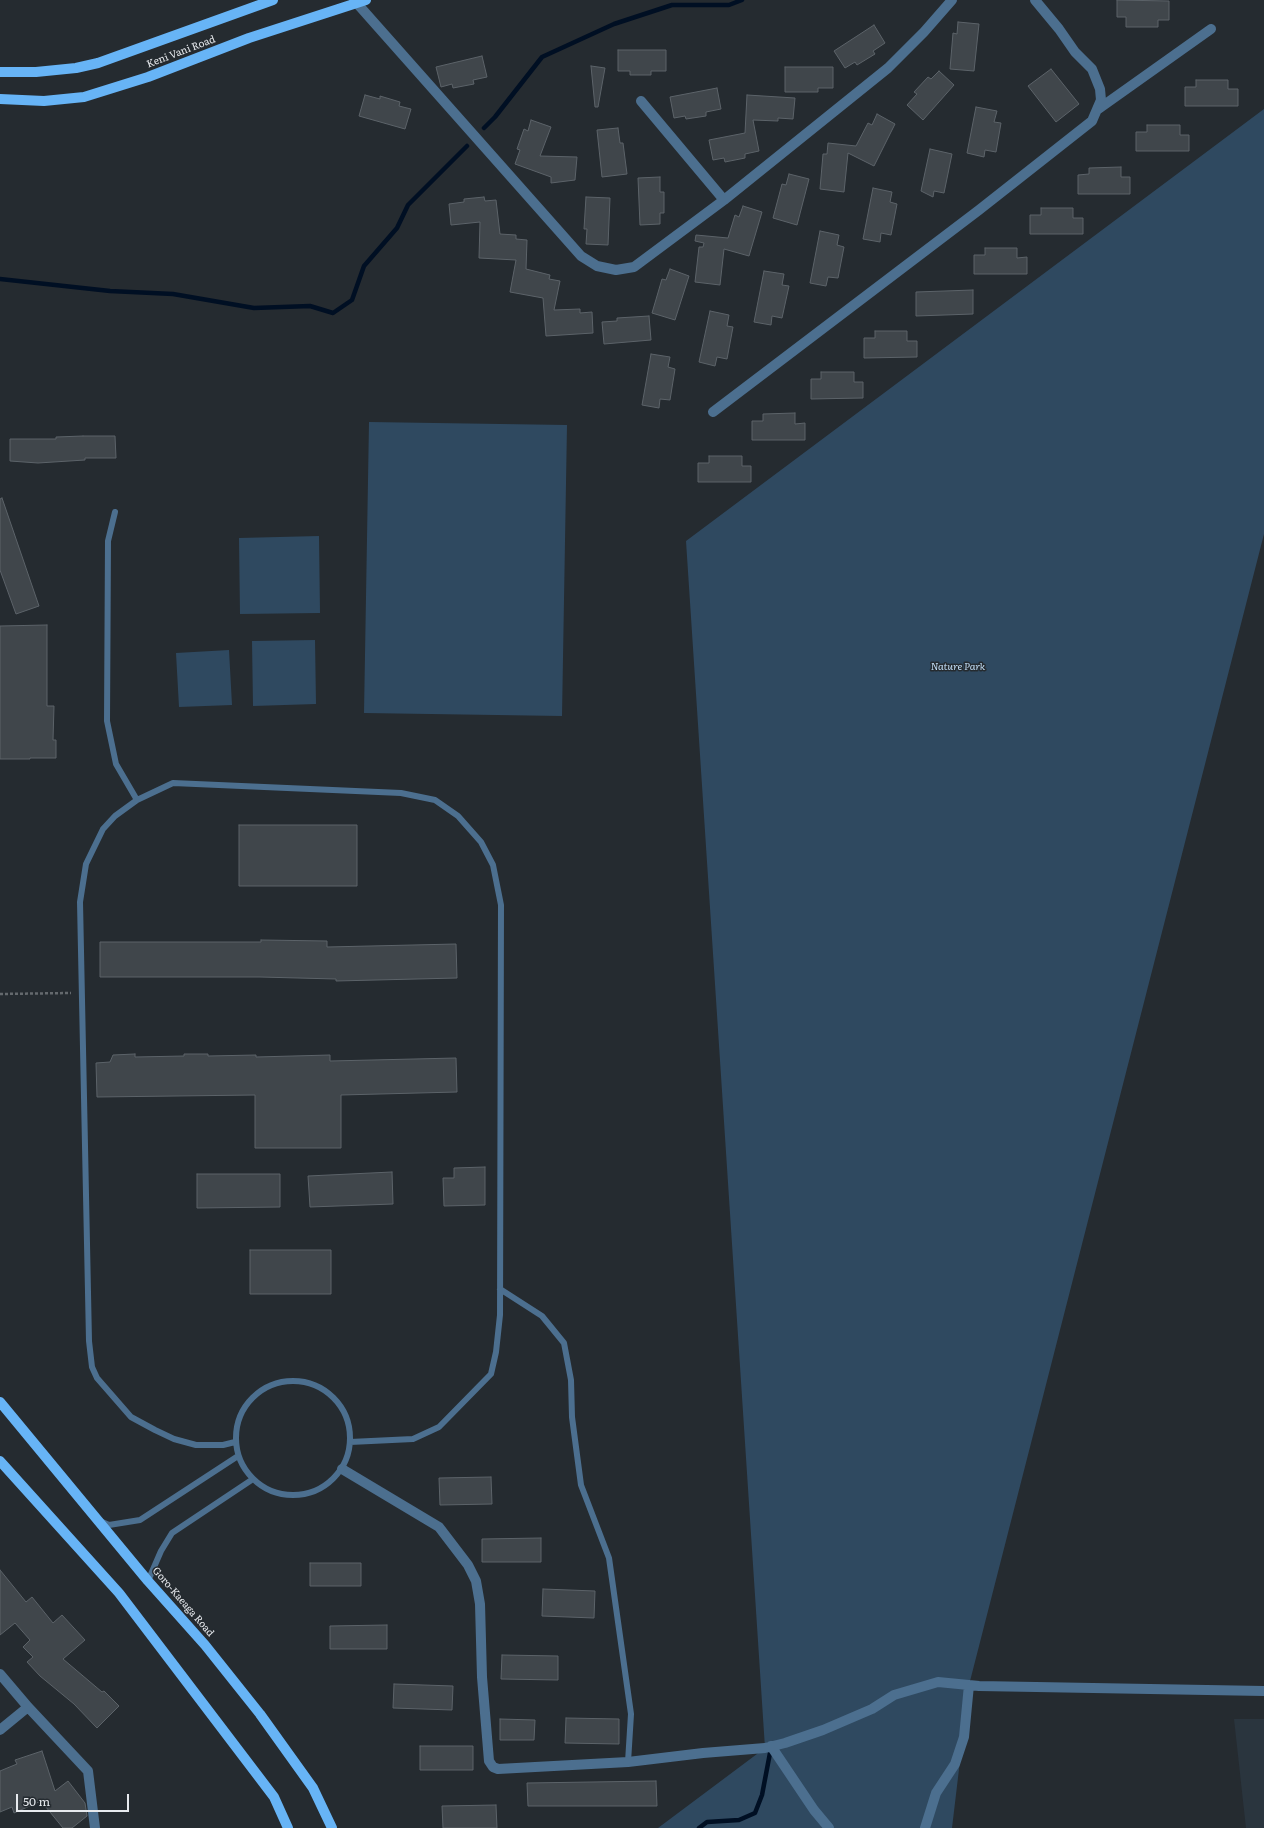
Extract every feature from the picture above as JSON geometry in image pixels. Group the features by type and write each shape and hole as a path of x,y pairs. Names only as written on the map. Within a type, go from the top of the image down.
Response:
{"main road":[{"name":"Keni Vani Road","path":"0,72 36,72 76,68 98,63 273,0"},
{"name":"Keni Vani Road","path":"0,99 44,101 84,97 148,77 249,38 355,2 366,0"},
{"name":"Goro-Kaeaga Road","path":"0,1402 260,1714 313,1788 332,1828"},
{"path":"0,1462 119,1593 274,1797 288,1828"}],"street":[{"path":"355,2 581,256 597,266 616,270 634,267 724,200 888,68 924,32 952,0"},
{"path":"713,412 979,210 1092,121 1102,100 1100,89 1092,69 1075,52 1035,0"},
{"path":"1098,110 1211,30"},
{"path":"641,101 724,200"},
{"path":"342,1469 439,1527 468,1565 476,1581 480,1604 482,1677 490,1761 493,1767 498,1769 628,1762 771,1746 785,1743 823,1730 872,1709 894,1696 938,1682 969,1685 1264,1691"},
{"path":"0,1674 28,1707 88,1771 96,1828"},
{"path":"925,1828 936,1792 954,1764 964,1737 969,1685"},
{"path":"0,1730 28,1707"},
{"path":"771,1746 814,1810 829,1828"}],"lane":[{"path":"115,512 108,541 107,721 116,764 137,800"},
{"path":"235,1442 223,1445 196,1445 174,1439 131,1417 97,1378 92,1367 89,1340 80,902 86,864 103,829 115,816 137,800 173,783 401,793 435,800 458,816 482,842 494,865 501,905 500,1315 496,1352 491,1374 439,1427 413,1439 350,1442"},
{"path":"500,1289 542,1316 564,1343 571,1380 572,1417 581,1485 608,1558 631,1714 628,1762"},
{"path":"286,1381 300,1381 314,1384 327,1392 338,1402 348,1420 350,1442 348,1456 342,1469 332,1480 307,1494 292,1495 278,1493 264,1488 253,1479 238,1456 235,1442 236,1427 248,1401 272,1384 286,1381"},
{"path":"99,1520 109,1525 140,1520 238,1456"},
{"path":"148,1581 161,1551 172,1533 253,1479"}],"path":[{"path":"0,994 82,993"}],"shaded area":[{"path":"1234,1719 1264,1719 1264,1828 1246,1828"}],"green space":[{"name":"Nature Park","path":"1264,109 1264,534 969,1685 952,1828 658,1828 765,1748 686,541"},
{"path":"369,422 567,425 562,716 364,713"},
{"path":"319,536 320,613 240,614 239,538"},
{"path":"315,640 316,704 253,706 252,641"},
{"path":"229,650 232,705 179,707 176,653"}],"building":[{"path":"1117,0 1169,1 1169,20 1158,20 1158,27 1126,27 1126,17 1117,17"},
{"path":"958,22 979,24 974,71 950,69 953,33 957,34"},
{"path":"874,25 885,43 873,51 875,54 857,65 855,62 845,68 834,51"},
{"path":"618,50 666,50 666,71 651,71 651,75 630,75 630,71 618,71"},
{"path":"482,56 487,77 473,80 474,84 453,88 452,84 441,87 436,67"},
{"path":"591,66 605,68 598,107 595,107"},
{"path":"785,67 833,67 833,88 818,88 818,92 785,92"},
{"path":"1051,69 1079,104 1056,122 1028,86"},
{"path":"939,71 954,85 923,120 907,105 917,94 914,92 928,77 931,79"},
{"path":"1196,80 1228,80 1228,89 1238,89 1238,106 1185,106 1185,87 1196,87"},
{"path":"717,88 721,109 706,112 706,116 686,119 685,116 674,118 670,97"},
{"path":"365,95 380,99 380,96 400,102 399,106 411,109 405,129 359,116"},
{"path":"747,95 795,98 793,119 778,118 778,121 753,120 759,151 745,154 745,158 725,162 724,158 713,160 709,140 745,133"},
{"path":"976,107 997,111 994,122 1001,123 996,152 985,150 984,157 967,153"},
{"path":"877,114 895,124 874,166 848,153 844,192 820,189 823,154 827,154 828,143 856,146 868,123 872,125"},
{"path":"531,120 551,127 540,156 577,157 575,180 551,183 551,177 515,164 520,150 517,149 524,129 528,131"},
{"path":"1147,125 1180,125 1180,135 1189,135 1189,151 1136,151 1136,132 1147,132"},
{"path":"618,128 620,143 623,143 627,174 602,177 597,130"},
{"path":"930,149 952,154 944,193 934,191 933,197 921,191"},
{"path":"1121,167 1121,177 1130,177 1130,194 1078,194 1078,175 1089,174 1089,168"},
{"path":"789,174 809,179 797,225 773,218 782,184 786,185"},
{"path":"660,177 660,192 664,192 664,213 660,213 660,224 640,225 638,178"},
{"path":"873,188 892,192 890,202 897,204 891,235 881,233 880,242 863,239"},
{"path":"484,197 485,201 496,200 500,234 516,235 516,239 527,240 526,269 550,275 549,279 560,281 554,310 580,309 580,313 592,312 593,333 546,336 543,298 510,292 516,260 479,258 480,222 451,225 449,204 464,202 464,199"},
{"path":"586,197 610,198 608,245 586,244 587,229 584,229"},
{"path":"743,206 762,212 749,256 724,249 720,285 695,282 699,247 703,247 704,243 695,241 696,235 728,238 735,215 739,217"},
{"path":"1041,208 1073,208 1073,218 1083,218 1083,234 1030,234 1030,215 1041,215"},
{"path":"820,231 839,235 837,245 844,247 838,278 828,277 826,286 810,283"},
{"path":"985,248 1017,248 1017,258 1027,257 1027,274 974,274 974,255 985,255"},
{"path":"670,269 689,276 675,320 652,313 662,279 666,280"},
{"path":"764,271 784,274 782,285 789,286 782,318 772,316 771,325 754,322"},
{"path":"973,290 973,314 916,316 916,292"},
{"path":"710,311 729,315 727,326 733,327 727,359 717,357 715,366 699,362"},
{"path":"649,316 651,340 604,344 602,322 617,321 617,318"},
{"path":"875,331 907,331 907,341 917,341 917,357 864,358 864,338 875,338"},
{"path":"651,354 670,357 668,367 675,369 670,400 660,399 659,408 642,405"},
{"path":"821,372 854,372 854,382 863,382 863,398 811,399 811,379 821,379"},
{"path":"795,413 795,424 805,423 805,440 752,440 752,421 763,421 763,414"},
{"path":"115,436 116,458 85,458 85,460 38,463 10,461 10,439 56,439 56,437"},
{"path":"709,456 742,456 742,466 751,466 751,482 698,482 698,463 709,463"},
{"path":"2,498 39,606 16,614 0,570 0,499"},
{"path":"47,625 47,706 54,706 53,740 56,740 56,758 0,759 0,626"},
{"path":"239,825 357,825 357,886 239,886"},
{"path":"261,940 327,941 327,947 456,944 457,978 336,981 336,979 260,977 100,977 100,942 261,942"},
{"path":"135,1054 135,1057 184,1056 184,1054 208,1054 208,1056 256,1055 256,1057 330,1055 330,1061 456,1058 457,1092 341,1095 341,1148 255,1148 255,1095 97,1097 96,1063 110,1062 113,1055"},
{"path":"485,1167 485,1205 444,1206 443,1178 454,1178 454,1168"},
{"path":"392,1172 393,1204 310,1207 308,1176"},
{"path":"197,1174 280,1174 280,1207 197,1208"},
{"path":"250,1250 331,1250 331,1294 250,1294"},
{"path":"491,1477 492,1504 440,1505 439,1478"},
{"path":"541,1538 541,1562 482,1562 482,1539"},
{"path":"310,1563 361,1563 361,1586 310,1586"},
{"path":"0,1570 26,1602 32,1597 53,1623 62,1615 85,1640 63,1659 102,1692 104,1691 119,1706 97,1728 74,1704 40,1676 27,1662 33,1657 23,1647 30,1640 15,1623 0,1635"},
{"path":"543,1589 595,1591 594,1618 542,1616"},
{"path":"387,1625 387,1649 330,1649 330,1626"},
{"path":"502,1655 558,1656 558,1680 501,1679"},
{"path":"394,1684 453,1686 452,1710 393,1708"},
{"path":"566,1718 619,1719 619,1744 565,1743"},
{"path":"500,1719 535,1720 534,1740 500,1740"},
{"path":"420,1746 473,1746 473,1770 420,1770"},
{"path":"42,1751 55,1791 68,1781 85,1803 87,1816 72,1828 63,1828 41,1801 14,1813 12,1807 0,1812 0,1771 17,1764 15,1760"},
{"path":"656,1781 657,1806 528,1806 527,1783"},
{"path":"496,1805 497,1828 443,1828 442,1806"}],"waterway":[{"path":"484,128 495,117 542,57 614,24 672,5 729,5 742,0"},
{"path":"0,279 110,291 173,294 254,308 310,306 333,313 352,300 364,266 397,228 408,205 467,146"},
{"path":"699,1828 707,1822 739,1820 755,1813 762,1795 770,1753"}]}
